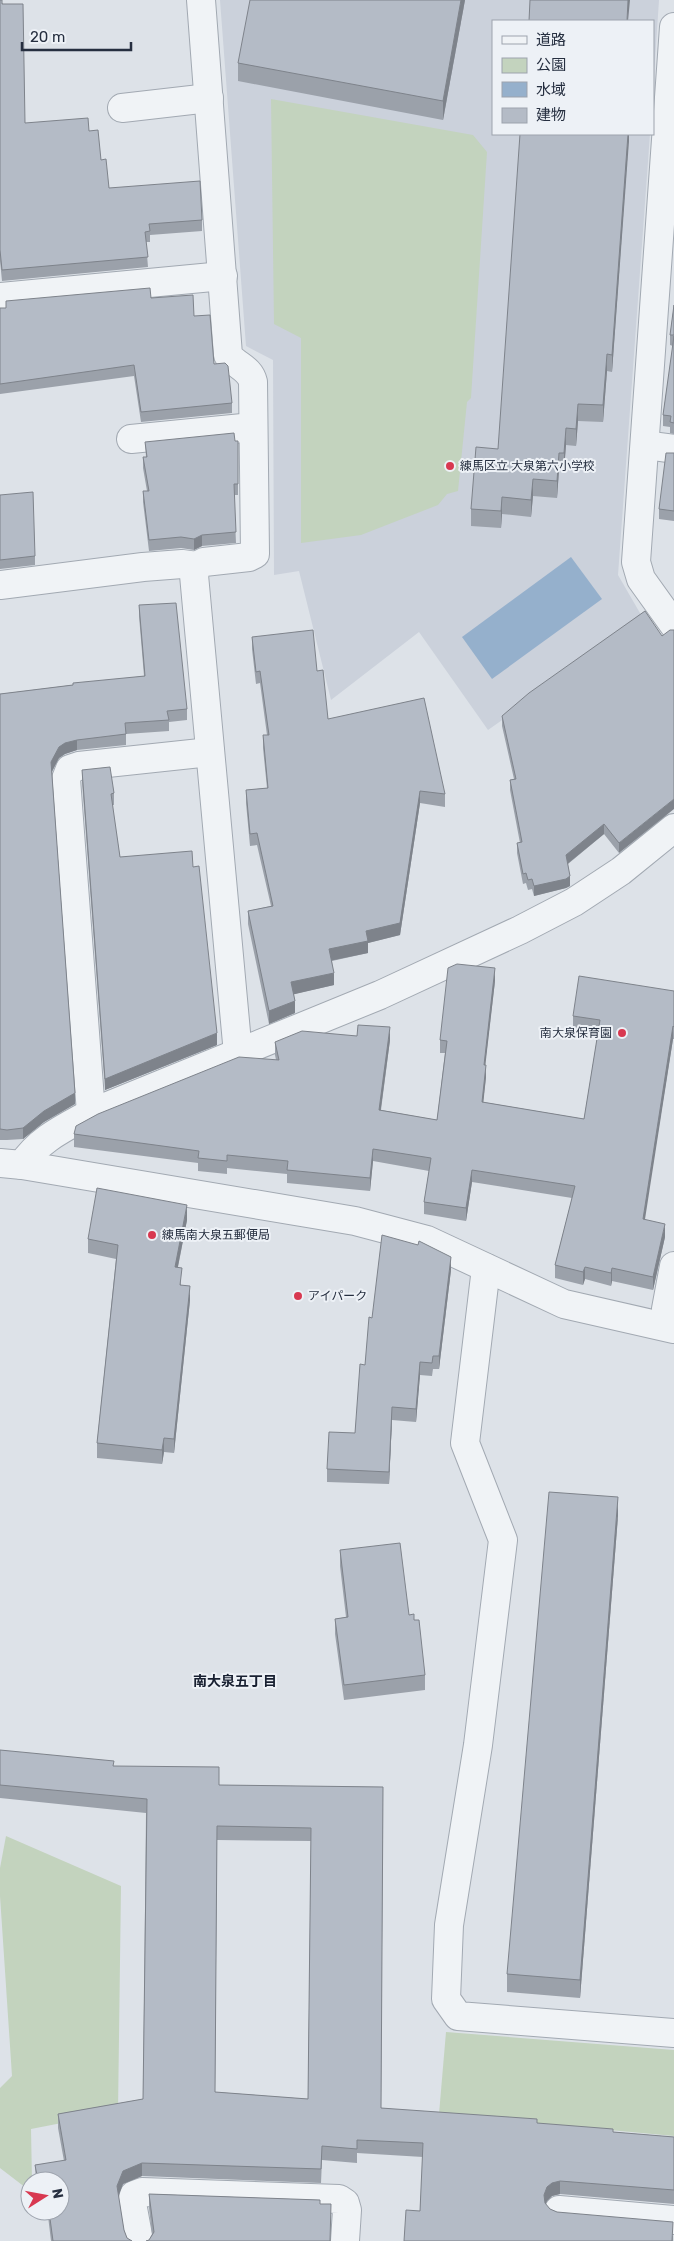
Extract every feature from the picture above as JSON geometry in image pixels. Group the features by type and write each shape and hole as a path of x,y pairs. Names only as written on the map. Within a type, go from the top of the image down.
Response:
{"street":[{"path":"0,585 144,567 182,564 197,566 204,562 249,557 254,554 252,376 248,371 232,361 228,355 201,0"},
{"path":"674,27 666,283 645,445 636,562 637,571 674,625"},
{"path":"122,108 209,98"},
{"path":"0,297 223,276"},
{"path":"131,439 253,427"},
{"path":"645,445 674,449"},
{"path":"197,566 194,574 238,1054"},
{"path":"91,1113 66,779 70,769 79,766 210,752"},
{"path":"11,1164 53,1133 91,1113 380,995 520,930 574,902 621,871 674,828"},
{"path":"11,1164 355,1221 427,1240 564,1304 674,1329"},
{"path":"674,1266 666,1309 674,1323"},
{"path":"486,1268 465,1442 503,1540 478,1745 449,1925 446,1999 458,2016 674,2033"},
{"path":"139,2241 132,2203 134,2195 142,2192 339,2199 345,2203 347,2210 345,2241"},
{"path":"559,2210 674,2220"}],"shaded area":[{"name":"練馬区立 大泉第六小学校","path":"220,0 659,0 654,75 654,20 492,20 492,135 650,135 618,575 644,620 488,730 419,632 331,700 299,571 274,575 273,360 246,346"}],"green space":[{"path":"271,99 473,135 487,152 471,398 467,402 458,491 447,494 438,505 361,535 301,543 301,338 274,324"},
{"path":"6,1836 121,1886 118,2112 31,2129 32,2171 20,2171 20,2183 0,2168 0,2088 12,2076 0,1896 0,1868"},
{"path":"446,2032 674,2050 674,2136 439,2114"}],"water":[{"path":"571,557 602,599 492,679 462,637"}],"building":[{"path":"0,0 2,0 2,4 23,4 25,123 88,118 89,131 98,130 101,160 106,159 109,188 200,181 202,220 149,224 150,231 145,232 148,257 2,270 0,250"},
{"path":"250,0 461,0 443,101 238,63"},
{"path":"530,0 628,0 627,20 529,20"},
{"path":"520,135 628,135 612,355 607,354 603,405 578,404 576,429 566,428 564,453 559,453 557,481 533,479 531,500 502,497 501,511 471,509 476,447 498,449"},
{"path":"150,288 151,298 193,295 194,316 210,315 214,364 225,363 228,366 232,403 141,412 134,365 0,384 0,308 6,308 6,301"},
{"path":"674,305 674,335 670,335"},
{"path":"674,336 674,423 670,422 671,416 663,415"},
{"path":"234,433 235,441 238,441 238,484 234,484 236,532 202,535 194,539 181,537 149,540 143,491 149,491 143,457 147,457 145,442"},
{"path":"666,453 674,453 674,511 659,509"},
{"path":"33,492 35,556 0,560 0,495"},
{"path":"176,603 187,709 167,711 169,720 125,723 126,734 65,743 59,747 51,762 75,1093 44,1111 23,1128 0,1129 0,694 73,685 73,683 145,676 139,605"},
{"path":"645,611 662,636 670,630 674,630 674,799 619,843 604,824 566,855 570,876 566,879 534,886 532,879 528,880 526,873 523,874 517,843 522,842 510,780 516,779 502,716 529,693"},
{"path":"313,630 317,671 323,670 328,719 424,698 445,794 420,791 400,923 366,931 368,941 329,949 334,973 291,982 295,1001 269,1011 248,911 273,906 257,833 250,834 246,790 268,788 263,735 269,735 260,671 256,672 252,637"},
{"path":"110,767 114,793 111,794 120,857 192,851 193,867 199,866 217,1033 105,1079 82,770"},
{"path":"457,964 495,968 484,1065 486,1065 482,1102 584,1119 600,1020 573,1016 579,976 674,991 674,1027 643,1219 665,1224 653,1277 612,1268 611,1273 585,1267 583,1272 555,1265 575,1186 472,1170 466,1208 424,1202 431,1158 373,1149 370,1178 287,1170 288,1161 227,1155 227,1161 198,1158 199,1151 74,1134 76,1126 98,1114 239,1057 279,1060 275,1042 302,1031 357,1036 358,1025 390,1027 379,1110 437,1120 447,1041 440,1040 448,968"},
{"path":"97,1188 187,1205 175,1267 182,1268 180,1285 190,1286 174,1439 164,1438 162,1450 97,1443 118,1245 88,1239"},
{"path":"382,1235 418,1245 419,1241 451,1257 439,1356 433,1356 432,1363 420,1362 416,1409 392,1407 389,1472 327,1469 329,1432 355,1433 360,1364 365,1365 369,1317 372,1318"},
{"path":"549,1492 618,1497 580,1980 507,1974"},
{"path":"400,1543 409,1615 414,1614 414,1620 419,1620 425,1675 344,1685 335,1619 348,1617 340,1550"},
{"path":"0,1750 114,1761 113,1766 219,1767 219,1785 383,1787 381,2108 537,2119 537,2123 613,2129 613,2132 674,2137 674,2190 560,2181 552,2183 547,2187 544,2195 545,2203 550,2209 557,2212 673,2222 672,2241 404,2241 406,2210 420,2211 423,2143 357,2140 357,2149 322,2146 321,2169 142,2163 123,2171 117,2186 124,2230 127,2238 132,2241 53,2241 50,2221 70,2221 70,2171 36,2171 35,2165 66,2160 58,2114 143,2099 147,1799 0,1785","holes":["217,1826 311,1828 308,2099 215,2092"]},
{"path":"149,2194 320,2200 320,2204 331,2204 330,2241 146,2241 149,2240 154,2232"}],"place":[{"name":"練馬区立 大泉第六小学校","path":"450,466"},
{"name":"南大泉保育園","path":"622,1033"},
{"name":"練馬南大泉五郵便局","path":"152,1235"},
{"name":"アイパーク","path":"298,1296"}],"district":[{"name":"南大泉五丁目","path":"235,1681"}]}
